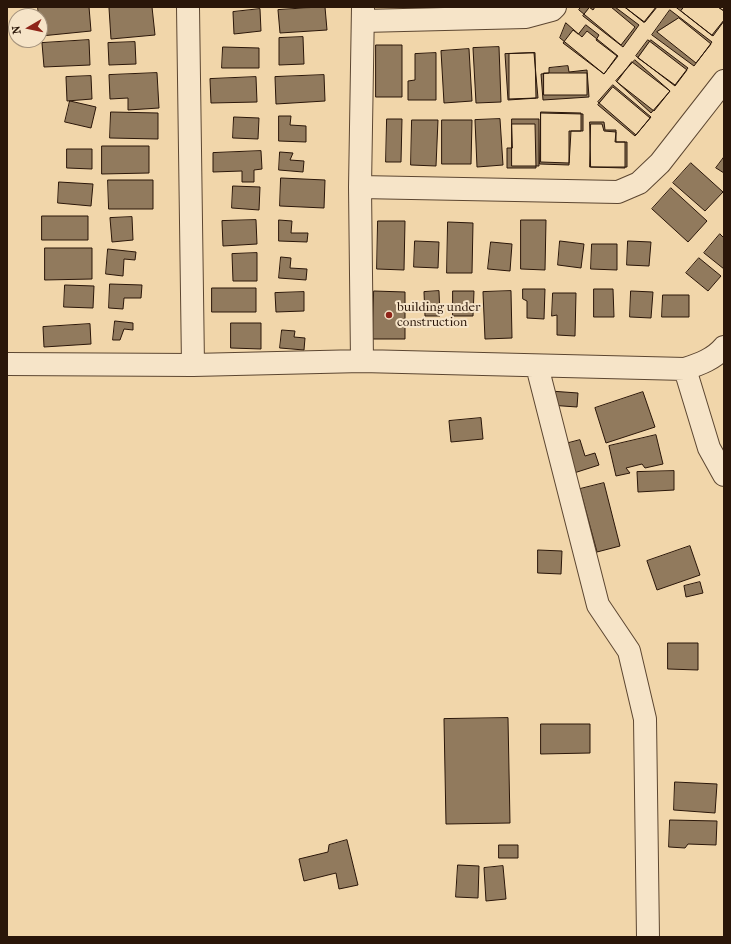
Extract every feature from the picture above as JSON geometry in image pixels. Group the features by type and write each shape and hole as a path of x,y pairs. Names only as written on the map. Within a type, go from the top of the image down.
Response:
{"street":[{"path":"188,7 193,365"},
{"path":"362,361 360,187 363,14 526,17 552,10 555,7"},
{"path":"360,187 618,192 640,183 660,163 724,81"},
{"path":"7,364 193,365 362,361 685,369 702,364 724,347"},
{"path":"537,366 598,605 629,651 645,719 648,937"},
{"path":"685,369 709,448 724,475"}],"building":[{"path":"89,7 91,31 48,35 48,8 38,8"},
{"path":"152,7 155,35 111,39 109,8"},
{"path":"325,7 327,30 280,33 278,10"},
{"path":"581,7 589,7 593,10 595,7 611,7 635,27 621,45 579,10"},
{"path":"590,7 615,7 639,25 623,47 583,16"},
{"path":"625,7 656,7 644,22"},
{"path":"625,7 657,7 645,22"},
{"path":"676,7 718,7 724,11 724,20 712,35"},
{"path":"684,7 718,7 724,11 724,21 713,36 681,11"},
{"path":"260,9 261,31 234,34 233,12"},
{"path":"670,10 712,42 694,66 652,35"},
{"path":"679,18 711,44 696,63 657,32"},
{"path":"566,23 582,37 587,31 618,56 604,74 560,38"},
{"path":"586,25 599,35 596,40 617,56 604,74 563,43 573,30 578,34"},
{"path":"303,37 304,64 279,65 279,38"},
{"path":"89,40 90,65 44,67 42,48 48,48 48,43"},
{"path":"648,40 687,70 675,86 636,56"},
{"path":"651,40 688,68 675,85 638,58"},
{"path":"135,42 136,64 109,65 108,43"},
{"path":"376,45 402,45 402,97 376,97"},
{"path":"223,47 259,48 259,68 222,68"},
{"path":"499,47 501,102 476,103 473,48"},
{"path":"469,49 472,101 444,103 441,51"},
{"path":"436,53 436,100 408,100 408,81 415,80 415,54"},
{"path":"534,53 538,98 508,100 505,54"},
{"path":"535,53 536,98 509,99 509,54"},
{"path":"635,60 670,91 651,113 616,81"},
{"path":"632,62 670,91 654,111 617,82"},
{"path":"568,66 569,72 587,70 589,97 543,100 541,74 549,73 549,68"},
{"path":"157,73 159,108 128,110 128,98 110,99 109,75"},
{"path":"544,73 587,73 587,95 544,95"},
{"path":"324,75 325,101 276,104 275,77"},
{"path":"91,76 92,99 67,101 66,77"},
{"path":"256,77 257,102 211,103 210,79"},
{"path":"613,85 651,117 636,135 598,102"},
{"path":"613,87 650,118 635,136 598,105"},
{"path":"70,101 96,107 91,128 65,122"},
{"path":"111,112 158,113 158,139 110,138"},
{"path":"541,112 581,113 581,131 571,131 569,165 540,164"},
{"path":"541,113 583,114 583,131 569,131 569,163 541,162"},
{"path":"279,116 291,116 290,125 306,126 306,142 279,141"},
{"path":"234,117 259,118 258,139 233,138"},
{"path":"387,119 402,119 401,162 386,162"},
{"path":"500,119 503,165 477,167 475,120"},
{"path":"512,119 539,119 539,166 512,166"},
{"path":"412,120 438,120 436,166 411,165"},
{"path":"442,120 472,120 471,164 442,164"},
{"path":"590,122 604,122 605,130 616,130 616,142 627,142 627,167 591,167"},
{"path":"512,124 535,124 536,168 507,168 507,148 512,148"},
{"path":"591,124 602,124 604,131 616,132 615,142 625,142 625,168 590,167"},
{"path":"102,146 149,146 149,173 102,174"},
{"path":"67,149 92,149 92,169 67,168"},
{"path":"261,151 262,169 254,170 254,182 242,182 242,171 213,172 213,153"},
{"path":"280,152 293,153 290,160 304,161 303,172 279,170"},
{"path":"724,157 724,173 716,168"},
{"path":"691,163 723,192 705,211 673,183"},
{"path":"281,178 325,180 324,208 280,206"},
{"path":"108,180 153,180 153,209 109,209"},
{"path":"59,182 93,184 91,206 58,203"},
{"path":"233,186 260,187 259,210 232,208"},
{"path":"671,188 707,221 688,242 652,209"},
{"path":"42,216 88,216 88,240 42,240"},
{"path":"132,217 133,240 112,242 110,218"},
{"path":"256,220 257,244 223,246 222,221"},
{"path":"279,220 292,221 291,233 308,233 307,242 279,241"},
{"path":"521,220 546,220 545,270 521,269"},
{"path":"378,221 405,221 404,270 377,269"},
{"path":"448,222 473,223 472,273 447,273"},
{"path":"720,234 724,238 724,269 704,253"},
{"path":"415,241 439,242 438,268 414,267"},
{"path":"560,241 584,244 581,268 558,265"},
{"path":"628,241 651,242 649,266 627,265"},
{"path":"491,242 512,244 510,271 488,269"},
{"path":"592,244 617,244 617,270 591,269"},
{"path":"45,248 92,248 92,279 45,280"},
{"path":"108,249 136,252 135,260 124,259 123,276 106,274"},
{"path":"257,253 257,281 233,281 232,254"},
{"path":"281,257 291,258 290,268 307,269 306,280 279,278"},
{"path":"699,258 721,276 708,291 686,273"},
{"path":"110,284 142,285 141,298 124,298 123,309 109,308"},
{"path":"65,285 94,286 93,308 64,307"},
{"path":"212,288 256,288 256,312 212,312"},
{"path":"523,289 545,289 544,319 527,318 527,301 523,299"},
{"path":"594,289 613,289 614,317 594,317"},
{"name":"building under construction","path":"374,291 405,292 405,339 373,339"},
{"path":"439,291 440,316 425,316 424,292"},
{"path":"453,291 474,291 473,316 453,316"},
{"path":"511,291 512,338 485,339 483,292"},
{"path":"631,291 653,292 651,318 630,317"},
{"path":"304,292 304,311 276,312 275,293"},
{"path":"553,293 576,293 575,336 557,335 557,315 552,316"},
{"path":"663,295 689,295 689,317 662,317"},
{"path":"115,321 133,323 133,330 124,329 120,340 113,340"},
{"path":"231,323 261,323 261,349 231,348"},
{"path":"90,324 91,344 44,347 43,327"},
{"path":"282,330 295,331 294,337 305,338 304,350 280,348"},
{"path":"550,391 578,393 577,407 549,405"},
{"path":"643,392 655,427 606,443 595,408"},
{"path":"481,418 483,439 451,442 449,421"},
{"path":"656,435 663,464 645,468 642,464 626,468 630,473 616,476 609,446"},
{"path":"580,440 585,456 595,453 599,465 574,473 565,444"},
{"path":"674,471 674,490 638,492 637,472"},
{"path":"604,483 620,546 597,552 580,489"},
{"path":"690,546 700,575 657,590 647,561"},
{"path":"538,550 562,551 561,574 538,573"},
{"path":"700,582 703,593 686,597 684,586"},
{"path":"668,643 698,643 698,670 668,669"},
{"path":"508,718 510,823 446,824 444,719"},
{"path":"541,724 590,724 590,753 541,754"},
{"path":"675,782 717,784 715,813 674,810"},
{"path":"670,820 717,821 716,845 688,844 685,848 669,847"},
{"path":"347,840 358,885 339,889 336,873 304,881 299,859 328,852 329,845"},
{"path":"499,845 518,845 518,858 499,858"},
{"path":"458,865 479,866 478,898 456,897"},
{"path":"503,866 506,899 486,901 484,868"}],"place":[{"name":"building under construction","path":"389,315"}]}
